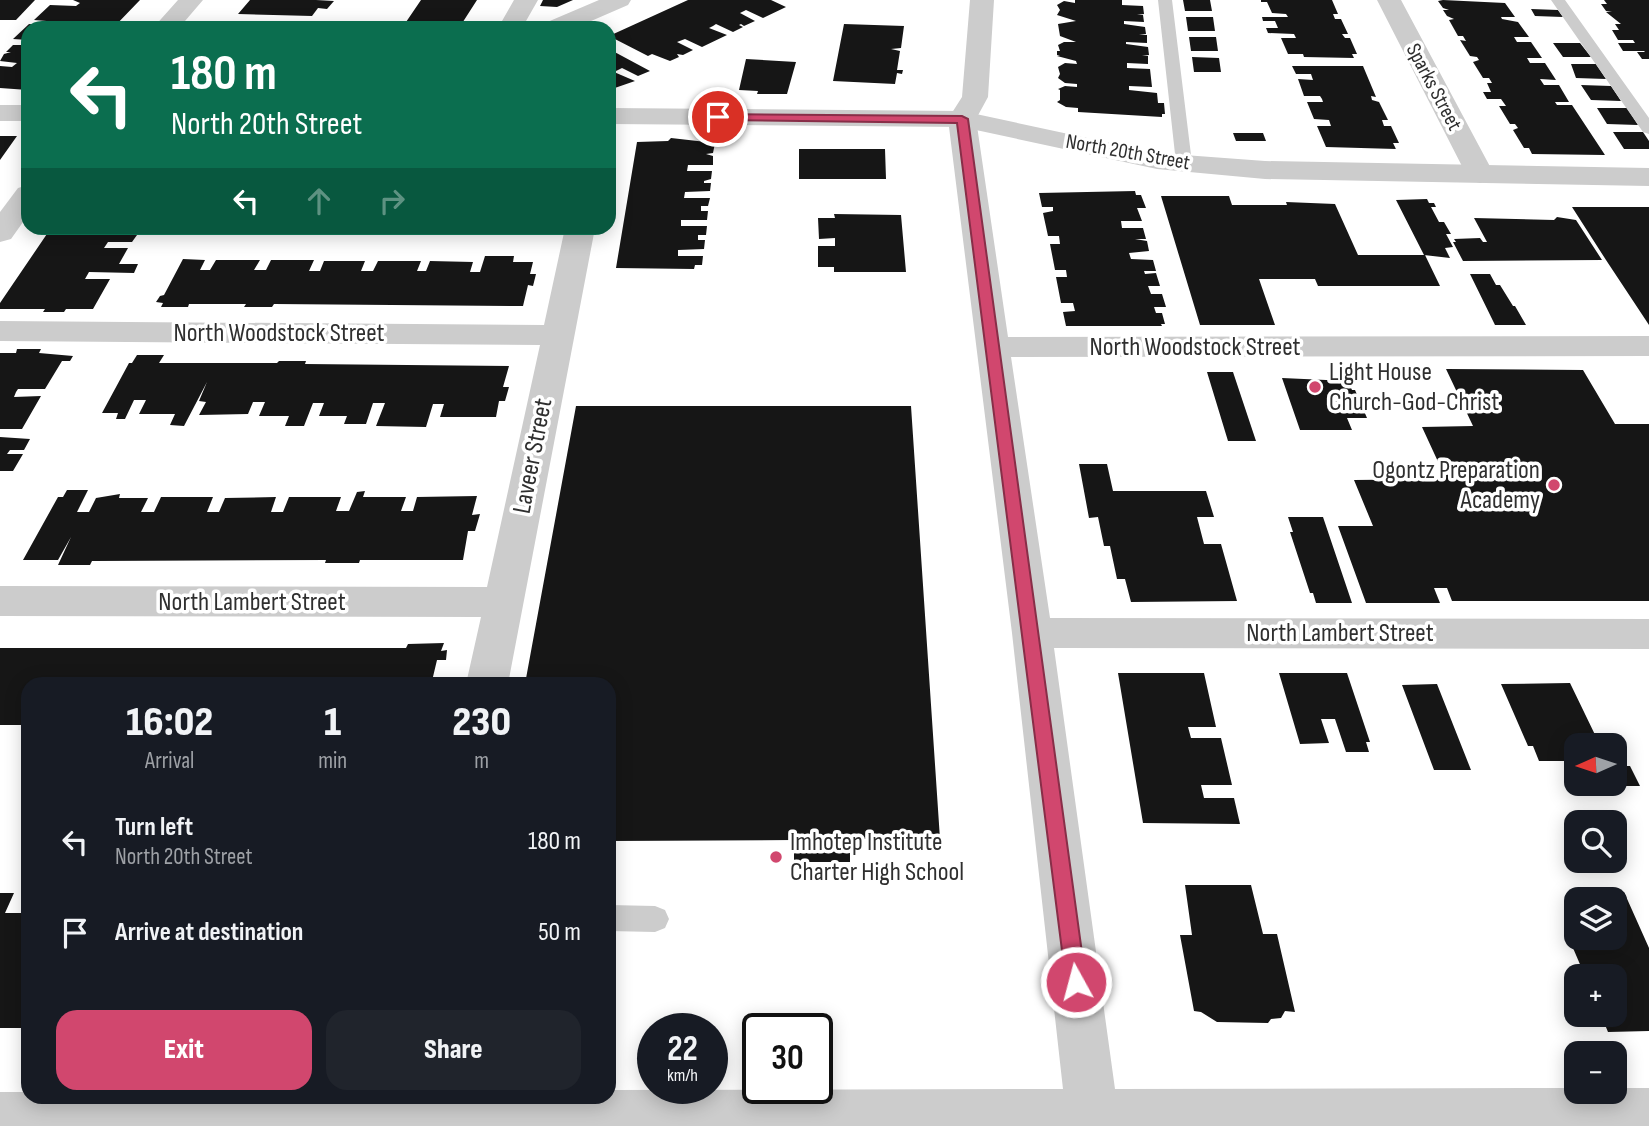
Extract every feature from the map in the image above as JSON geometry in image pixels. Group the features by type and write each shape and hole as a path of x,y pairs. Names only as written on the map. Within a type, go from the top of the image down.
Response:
{"street":[{"path":"172,21 191,0"},
{"path":"514,21 526,0"},
{"path":"570,21 620,0"},
{"path":"982,0 975,97 962,119 1032,633 1093,1121"},
{"name":"Sparks Street","path":"1389,0 1480,174"},
{"path":"0,113 21,113"},
{"name":"North 20th Street","path":"616,116 962,119 1157,161 1265,170 1649,177"},
{"path":"0,233 21,204"},
{"name":"Laveer Street","path":"488,677 579,235"},
{"name":"North Woodstock Street","path":"0,331 558,335"},
{"name":"North Woodstock Street","path":"992,347 1649,346"},
{"name":"North Lambert Street","path":"0,601 504,603"},
{"name":"North Lambert Street","path":"1032,633 1649,634"},
{"path":"0,1118 401,1113 1093,1121 1649,1114"}],"lane":[{"path":"1165,0 1184,163"},
{"path":"1558,0 1649,129"},
{"path":"616,918 655,919"}],"building":[{"path":"0,0 35,0 16,20 0,20"},
{"path":"73,0 140,0 120,21 34,20 50,5 76,6 80,3"},
{"path":"250,0 334,1 327,9 318,8 312,16 238,14"},
{"path":"421,0 477,0 464,21 407,21"},
{"path":"543,0 573,0 557,7 540,6"},
{"path":"688,0 771,0 786,7 763,18 746,10 740,13 755,21 744,26 739,25 743,27 733,32 716,24 709,28 727,35 702,47 685,39 677,42 693,50 683,55 677,54 679,57 670,61 652,54 648,56 616,40 616,33"},
{"path":"1075,0 1122,0 1122,5 1143,6 1144,14 1137,15 1143,15 1144,22 1124,21 1124,24 1145,27 1146,34 1139,35 1147,35 1147,43 1126,44 1148,47 1149,55 1142,56 1148,56 1148,64 1127,63 1127,68 1150,69 1152,87 1129,86 1129,90 1157,93 1158,103 1164,103 1165,114 1162,114 1162,117 1078,112 1078,108 1066,107 1057,102 1060,100 1058,89 1065,86 1077,87 1077,84 1065,83 1058,78 1058,67 1065,63 1077,64 1076,61 1057,56 1060,55 1057,55 1057,51 1060,51 1058,45 1076,42 1060,36 1058,24 1076,21 1057,15 1060,10 1057,5 1064,1 1075,3"},
{"path":"1183,0 1210,0 1212,11 1185,11"},
{"path":"1261,0 1332,0 1338,14 1333,14 1335,19 1341,19 1348,34 1342,34 1345,38 1350,38 1357,54 1352,54 1354,58 1288,54 1281,38 1296,38 1294,34 1268,33 1266,28 1278,28 1275,21 1263,21 1262,17 1288,17 1286,14 1272,13 1267,2"},
{"path":"1604,0 1649,0 1649,59 1642,59 1637,52 1644,51 1623,51 1618,43 1635,43 1633,40 1618,40 1612,30 1619,30 1615,24 1621,24 1606,12 1612,12 1606,11 1601,4 1607,4"},
{"path":"1438,1 1505,3 1515,17 1501,17 1502,19 1518,22 1529,37 1514,37 1517,42 1531,42 1542,58 1527,58 1530,63 1545,63 1556,80 1540,79 1544,85 1559,85 1569,102 1555,102 1557,105 1572,105 1605,155 1532,154 1529,148 1524,148 1513,130 1518,128 1515,124 1510,124 1499,106 1506,106 1501,99 1487,99 1483,92 1491,92 1487,83 1492,83 1489,78 1483,78 1473,62 1479,60 1470,56 1460,40 1466,41 1463,36 1458,36 1449,20 1454,19 1447,16 1443,10 1449,10 1443,8"},
{"path":"1531,9 1558,10 1563,17 1535,16"},
{"path":"1186,17 1213,17 1215,31 1188,31"},
{"path":"844,24 904,26 901,48 891,49 900,51 897,70 903,70 902,74 897,73 895,84 833,81"},
{"path":"21,32 21,40 13,39"},
{"path":"1189,37 1216,37 1218,51 1191,51"},
{"path":"1553,43 1580,43 1591,57 1563,57"},
{"path":"13,45 21,45 21,90 0,88 0,66 12,67 17,63 0,61 4,54 11,52 6,52"},
{"path":"616,53 650,71 638,76 622,68 616,71"},
{"path":"1192,57 1219,58 1221,72 1194,72"},
{"path":"746,59 796,62 787,94 757,94 758,91 739,90"},
{"path":"1571,64 1596,64 1606,79 1576,78"},
{"path":"1292,66 1363,66 1376,97 1371,96 1372,100 1379,102 1388,120 1382,120 1384,126 1391,126 1399,143 1393,143 1396,149 1326,147 1317,126 1331,126 1329,120 1314,119 1307,102 1323,102 1322,99 1320,96 1304,96 1298,79 1313,80 1311,74 1296,74"},
{"path":"616,73 635,81 616,88"},
{"path":"1581,85 1611,86 1621,101 1591,100"},
{"path":"1597,108 1627,108 1638,125 1607,124"},
{"path":"1613,132 1643,132 1649,141 1649,149 1624,149"},
{"path":"1233,133 1263,133 1266,141 1236,141"},
{"path":"0,136 17,136 0,160"},
{"path":"671,138 715,143 713,153 706,154 713,156 713,165 688,165 687,171 712,171 711,179 704,181 711,183 710,191 685,192 684,198 710,198 708,206 701,206 701,211 708,211 707,220 681,220 681,226 707,226 706,235 698,235 698,240 705,240 704,249 678,250 678,256 703,256 702,265 695,265 694,269 616,268 637,142 668,141"},
{"path":"799,149 885,149 886,179 799,179"},
{"path":"1135,191 1136,195 1141,195 1146,208 1137,208 1142,221 1121,221 1122,228 1143,228 1146,239 1135,239 1147,241 1149,251 1129,253 1131,259 1153,260 1156,271 1144,271 1145,274 1156,273 1160,286 1148,286 1151,294 1162,294 1166,307 1154,307 1156,313 1162,313 1165,324 1066,326 1063,312 1075,311 1073,303 1061,303 1056,277 1067,277 1066,270 1055,270 1050,244 1060,244 1059,236 1048,236 1043,213 1053,211 1053,207 1042,207 1039,193"},
{"path":"1161,196 1229,196 1232,205 1287,205 1286,202 1335,204 1358,255 1425,255 1440,286 1318,286 1315,279 1259,279 1275,325 1200,325"},
{"path":"1427,199 1429,203 1434,203 1436,207 1431,207 1439,222 1444,222 1451,234 1446,234 1453,247 1445,248 1450,258 1424,255 1396,200"},
{"path":"1572,207 1649,207 1649,325 1606,260"},
{"path":"834,214 901,215 906,272 834,272 834,267 818,267 818,246 835,246 835,238 819,239 818,218 835,218"},
{"path":"1557,217 1576,220 1602,260 1463,261 1453,242 1456,242 1454,239 1480,238 1487,242 1474,218 1554,220"},
{"path":"46,235 137,235 132,242 108,242 104,248 128,248 119,264 138,264 134,273 89,272 85,279 110,279 93,309 43,312 45,309 0,309 0,303"},
{"path":"485,256 514,256 513,262 533,262 530,274 536,274 533,286 528,285 523,306 274,304 272,307 244,307 246,304 189,304 188,307 161,307 163,303 156,302 164,295 183,259 205,260 200,270 210,270 216,260 260,260 254,270 266,270 271,260 314,260 309,271 320,271 324,261 365,261 361,271 373,271 378,261 421,261 417,271 426,271 430,261 473,262 470,272 480,272"},
{"path":"1470,274 1490,274 1526,325 1495,325"},
{"path":"17,349 41,349 39,353 73,356 70,361 62,361 45,389 18,389 14,397 41,396 22,429 0,429 0,353 16,353"},
{"path":"137,355 164,355 159,363 306,361 305,364 509,366 503,387 509,387 505,401 499,401 496,417 440,417 444,404 433,404 426,427 376,426 385,403 373,403 366,424 344,424 347,416 319,416 324,403 313,403 304,426 285,426 289,416 259,416 265,402 253,402 248,414 199,415 206,402 199,401 207,382 184,426 170,425 175,414 139,414 146,400 134,400 125,419 116,419 118,413 102,413 129,363 132,363"},
{"path":"1446,369 1583,370 1615,424 1649,424 1649,601 1452,601 1447,588 1434,588 1440,603 1366,603 1338,526 1373,526 1354,480 1446,479 1422,427 1473,426"},
{"path":"1207,372 1233,372 1256,441 1228,441"},
{"path":"1282,378 1348,381 1352,390 1355,390 1367,418 1347,418 1352,430 1300,430"},
{"name":"Imhotep Institute Charter High School","path":"576,406 911,406 940,839 850,839 850,862 794,862 794,840 616,841 616,677 526,677"},
{"path":"0,437 30,439 24,450 10,450 7,454 23,454 13,471 0,471"},
{"path":"1079,464 1107,464 1113,491 1206,491 1214,517 1197,517 1204,544 1221,544 1237,601 1131,602 1125,579 1117,579 1110,546 1104,546 1098,517 1089,518"},
{"path":"67,490 88,490 77,512 89,512 96,498 120,494 119,498 148,498 141,512 154,512 161,497 213,497 207,512 219,512 225,498 276,497 271,512 283,512 289,497 341,497 336,511 349,511 357,492 365,491 363,497 406,497 401,511 413,511 417,497 477,496 472,515 480,514 475,531 468,531 463,560 360,560 359,563 325,563 326,560 92,561 90,565 58,565 71,537 58,560 23,560 58,497 63,497"},
{"path":"1288,517 1323,517 1352,603 1316,603 1313,593 1310,593 1290,532 1293,532"},
{"path":"444,643 441,651 447,650 446,660 437,660 433,677 21,677 21,725 0,725 0,648 406,648 408,644"},
{"path":"1118,673 1204,673 1216,727 1188,727 1191,738 1221,738 1232,785 1201,785 1204,798 1234,798 1240,824 1143,823"},
{"path":"1279,673 1347,673 1370,742 1366,742 1369,752 1346,752 1335,719 1321,719 1329,743 1300,744"},
{"path":"1570,683 1594,733 1564,733 1564,761 1539,761 1533,746 1528,746 1501,684"},
{"path":"1437,684 1471,770 1434,770 1402,685"},
{"path":"1628,766 1630,766 1640,786 1628,786"},
{"path":"1185,885 1251,885 1263,934 1277,934 1295,1012 1285,1011 1281,1018 1271,1019 1268,1023 1217,1022 1201,1012 1194,1011 1180,935 1192,935"},
{"path":"0,893 14,893 5,913 21,913 21,1028 0,1028"},
{"path":"1627,899 1649,948 1649,1031 1608,1032 1606,1027 1627,1027 1627,964 1580,964 1574,950 1627,950"}],"place":[{"name":"Light House Church-God-Christ","path":"1315,387"},
{"name":"Ogontz Preparation Academy","path":"1554,485"},
{"name":"Imhotep Institute Charter High School","path":"776,857"}],"route":[{"path":"718,117 962,119 1076,982"}]}
